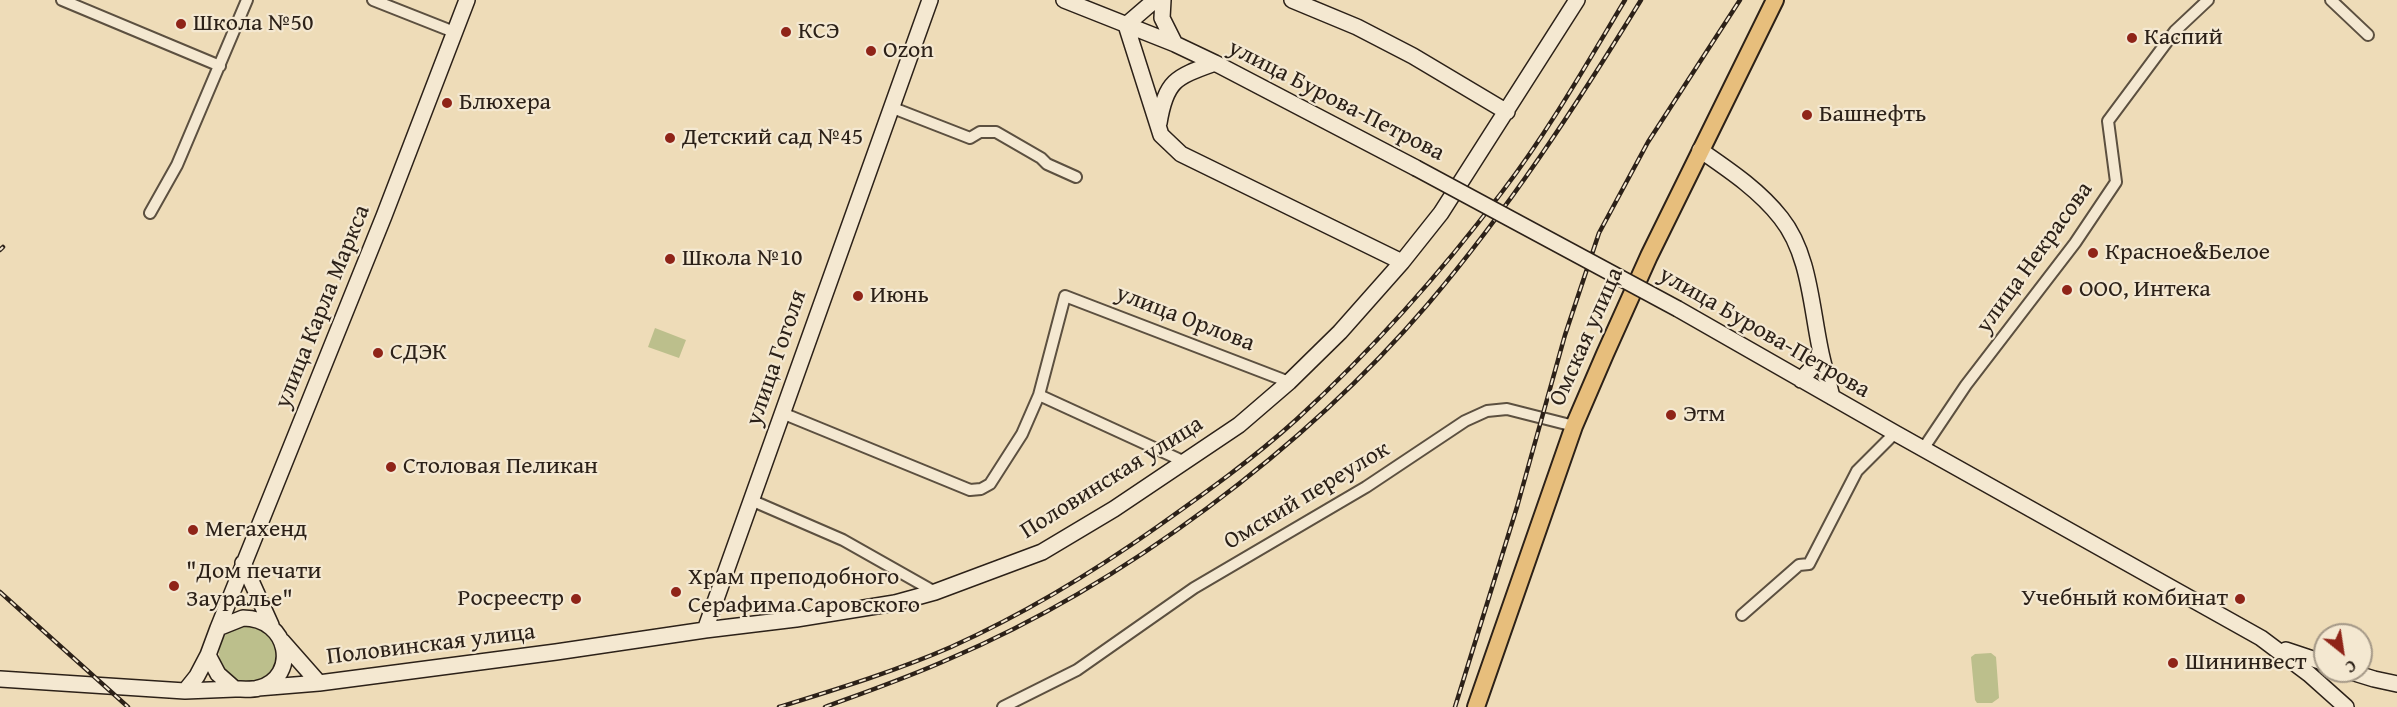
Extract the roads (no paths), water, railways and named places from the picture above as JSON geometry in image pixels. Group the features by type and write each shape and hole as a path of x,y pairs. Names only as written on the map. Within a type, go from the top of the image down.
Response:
{"main road":[{"name":"улица Карла Маркса","path":"218,628 243,563 277,486 467,0"},
{"name":"улица Гоголя","path":"705,630 753,501 782,413 930,0"},
{"name":"улица Бурова-Петрова","path":"1064,0 1175,44 1215,63 1678,309 2271,645 2309,674 2346,707"},
{"path":"1155,0 1147,10 1126,25 1161,135 1181,154 1402,262"},
{"path":"1163,0 1162,18 1175,44"},
{"path":"1292,0 1385,41 1508,112"},
{"name":"Половинская улица","path":"258,688 319,683 556,652 884,605 935,592 1042,552 1114,509 1239,424 1289,382 1340,332 1402,262 1441,213 1508,112 1577,0"},
{"name":"Омская улица","path":"1476,707 1574,426 1649,256 1775,0"},
{"path":"1159,126 1163,100 1171,85 1182,74 1215,63"},
{"path":"1701,150 1732,172 1764,200 1781,218 1790,232 1809,288 1820,350 1832,397"},
{"path":"1801,380 1817,362 1820,350"},
{"path":"243,563 271,625 319,683"},
{"path":"185,691 197,676 208,655 218,628 243,618 254,618 271,625"},
{"path":"0,679 185,691 258,688 270,682 281,668 284,659 282,641"},
{"name":"улица Бурова-Петрова","path":"2271,645 2313,659"},
{"path":"208,655 218,674 235,689"},
{"path":"2373,680 2397,684"}],"street":[{"path":"62,0 220,66"},
{"path":"150,213 177,165 247,0"},
{"path":"373,0 454,32"},
{"name":"улица Некрасова","path":"1923,449 1966,385 2097,213 2116,182 2108,121 2175,31 2208,0"},
{"path":"2331,0 2368,35"},
{"path":"893,108 969,138 980,132 996,132 1041,158 1047,164 1076,177"},
{"name":"улица Орлова","path":"1039,395 1065,296 1289,382"},
{"path":"782,413 970,490 981,489 996,477 1022,434 1039,395 1185,462"},
{"name":"Омский переулок","path":"1002,707 1077,670 1194,588 1366,487 1465,421 1487,411 1507,409 1574,426"},
{"path":"1742,615 1798,566 1809,564 1857,471 1895,433"},
{"path":"753,501 843,540 935,592"}],"railway":[{"path":"779,707 909,664 1005,621 1057,592 1132,544 1263,448 1352,366 1454,252 1535,146 1625,0"},
{"path":"825,707 949,659 1080,593 1145,552 1208,508 1326,410 1379,358 1428,304 1486,232 1592,79 1641,0"},
{"path":"1455,707 1517,507 1565,335 1599,233 1648,142 1740,0"},
{"path":"0,250 3,247"},
{"path":"0,592 128,707"}],"place":[{"name":"Школа №50","path":"181,24"},
{"name":"КСЭ","path":"786,32"},
{"name":"Каспий","path":"2132,38"},
{"name":"Ozon","path":"871,51"},
{"name":"Блюхера","path":"447,103"},
{"name":"Башнефть","path":"1807,115"},
{"name":"Детский сад №45","path":"670,138"},
{"name":"Красное&Белое","path":"2093,253"},
{"name":"Школа №10","path":"670,259"},
{"name":"ООО, Интека","path":"2067,290"},
{"name":"Июнь","path":"858,296"},
{"name":"СДЭК","path":"378,353"},
{"name":"Этм","path":"1671,415"},
{"name":"Столовая Пеликан","path":"391,467"},
{"name":"Мегахенд","path":"193,530"},
{"name":"\"Дом печати Зауралье\"","path":"174,586"},
{"name":"Храм преподобного Серафима Саровского","path":"676,592"},
{"name":"Росреестр","path":"576,599"},
{"name":"Учебный комбинат","path":"2240,599"},
{"name":"Шининвест","path":"2173,663"}]}
